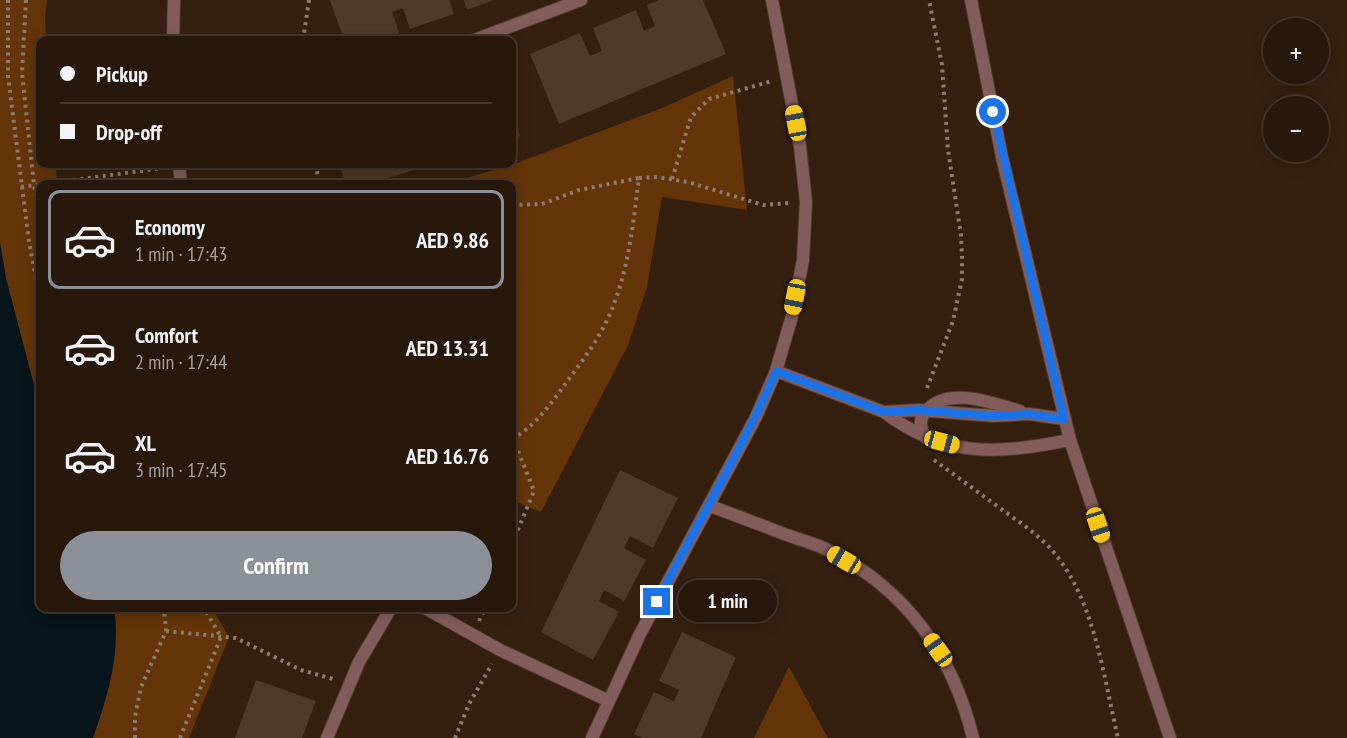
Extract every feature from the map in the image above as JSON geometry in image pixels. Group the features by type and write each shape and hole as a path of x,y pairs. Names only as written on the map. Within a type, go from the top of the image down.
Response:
{"street":[{"path":"173,36 174,0"},
{"path":"485,36 581,0"},
{"path":"592,738 673,569 710,506 756,417 776,371 792,316 802,260 806,202 800,146 772,0"},
{"path":"970,0 1002,157 1064,419 1170,738"},
{"path":"776,371 884,412 898,423 926,438 957,447 1004,451 1070,440"},
{"path":"884,412 901,410 994,416 1029,414 1064,419"},
{"path":"925,411 921,422 926,438"},
{"path":"710,506 828,550 861,569 891,592 917,619 938,650 955,684 973,738"},
{"path":"327,738 349,684 372,638 388,612"},
{"path":"432,612 500,650 609,701"}],"path":[{"path":"8,0 8,76 21,187 36,279"},
{"path":"26,0 22,72 36,197"},
{"path":"304,36 309,0"},
{"path":"672,178 691,117 709,99 787,76"},
{"path":"70,180 157,168"},
{"path":"516,436 547,409 590,350 612,310 627,266 639,178"},
{"path":"516,205 542,204 579,190 639,178 672,178 764,205 806,202"},
{"path":"21,187 34,185"},
{"path":"516,448 534,491 516,534"},
{"path":"135,738 135,716 141,687 166,631 164,612"},
{"path":"206,612 221,637"},
{"path":"166,631 236,638 300,670 349,684"},
{"path":"180,738 221,637"},
{"path":"455,738 469,704 500,650"}],"shaded area":[{"path":"0,0 47,0 46,36 36,36 36,168 56,168 57,180 36,180 36,612 214,612 229,637 189,738 0,738"},
{"path":"733,76 747,210 662,197 647,287 628,345 541,512 516,502 516,180 460,180 500,168 516,168 516,163 662,108"},
{"path":"0,242 6,278 36,393 36,612 114,612 116,641 112,674 93,738 0,738"},
{"path":"789,667 828,738 754,738"}],"building":[{"path":"330,0 449,0 454,14 410,29 403,8 392,12 399,33 390,36 343,36"},
{"path":"464,0 494,0 467,10"},
{"path":"659,0 703,0 726,54 559,124 530,54 580,33 590,56 602,51 593,28 636,10 644,31 655,26 647,5"},
{"path":"516,123 520,136 516,138"},
{"path":"340,168 420,168 382,180 345,180"},
{"path":"620,470 678,498 653,548 630,536 624,548 646,560 624,601 604,590 599,601 619,612 593,660 541,632"},
{"path":"682,632 736,657 701,738 643,738 634,734 654,692 674,701 679,690 659,681"},
{"path":"256,680 316,701 302,738 235,738"}],"route":[{"path":"657,602 733,462 776,371 884,412 918,410 994,416 1029,414 1064,419 993,112"}]}
